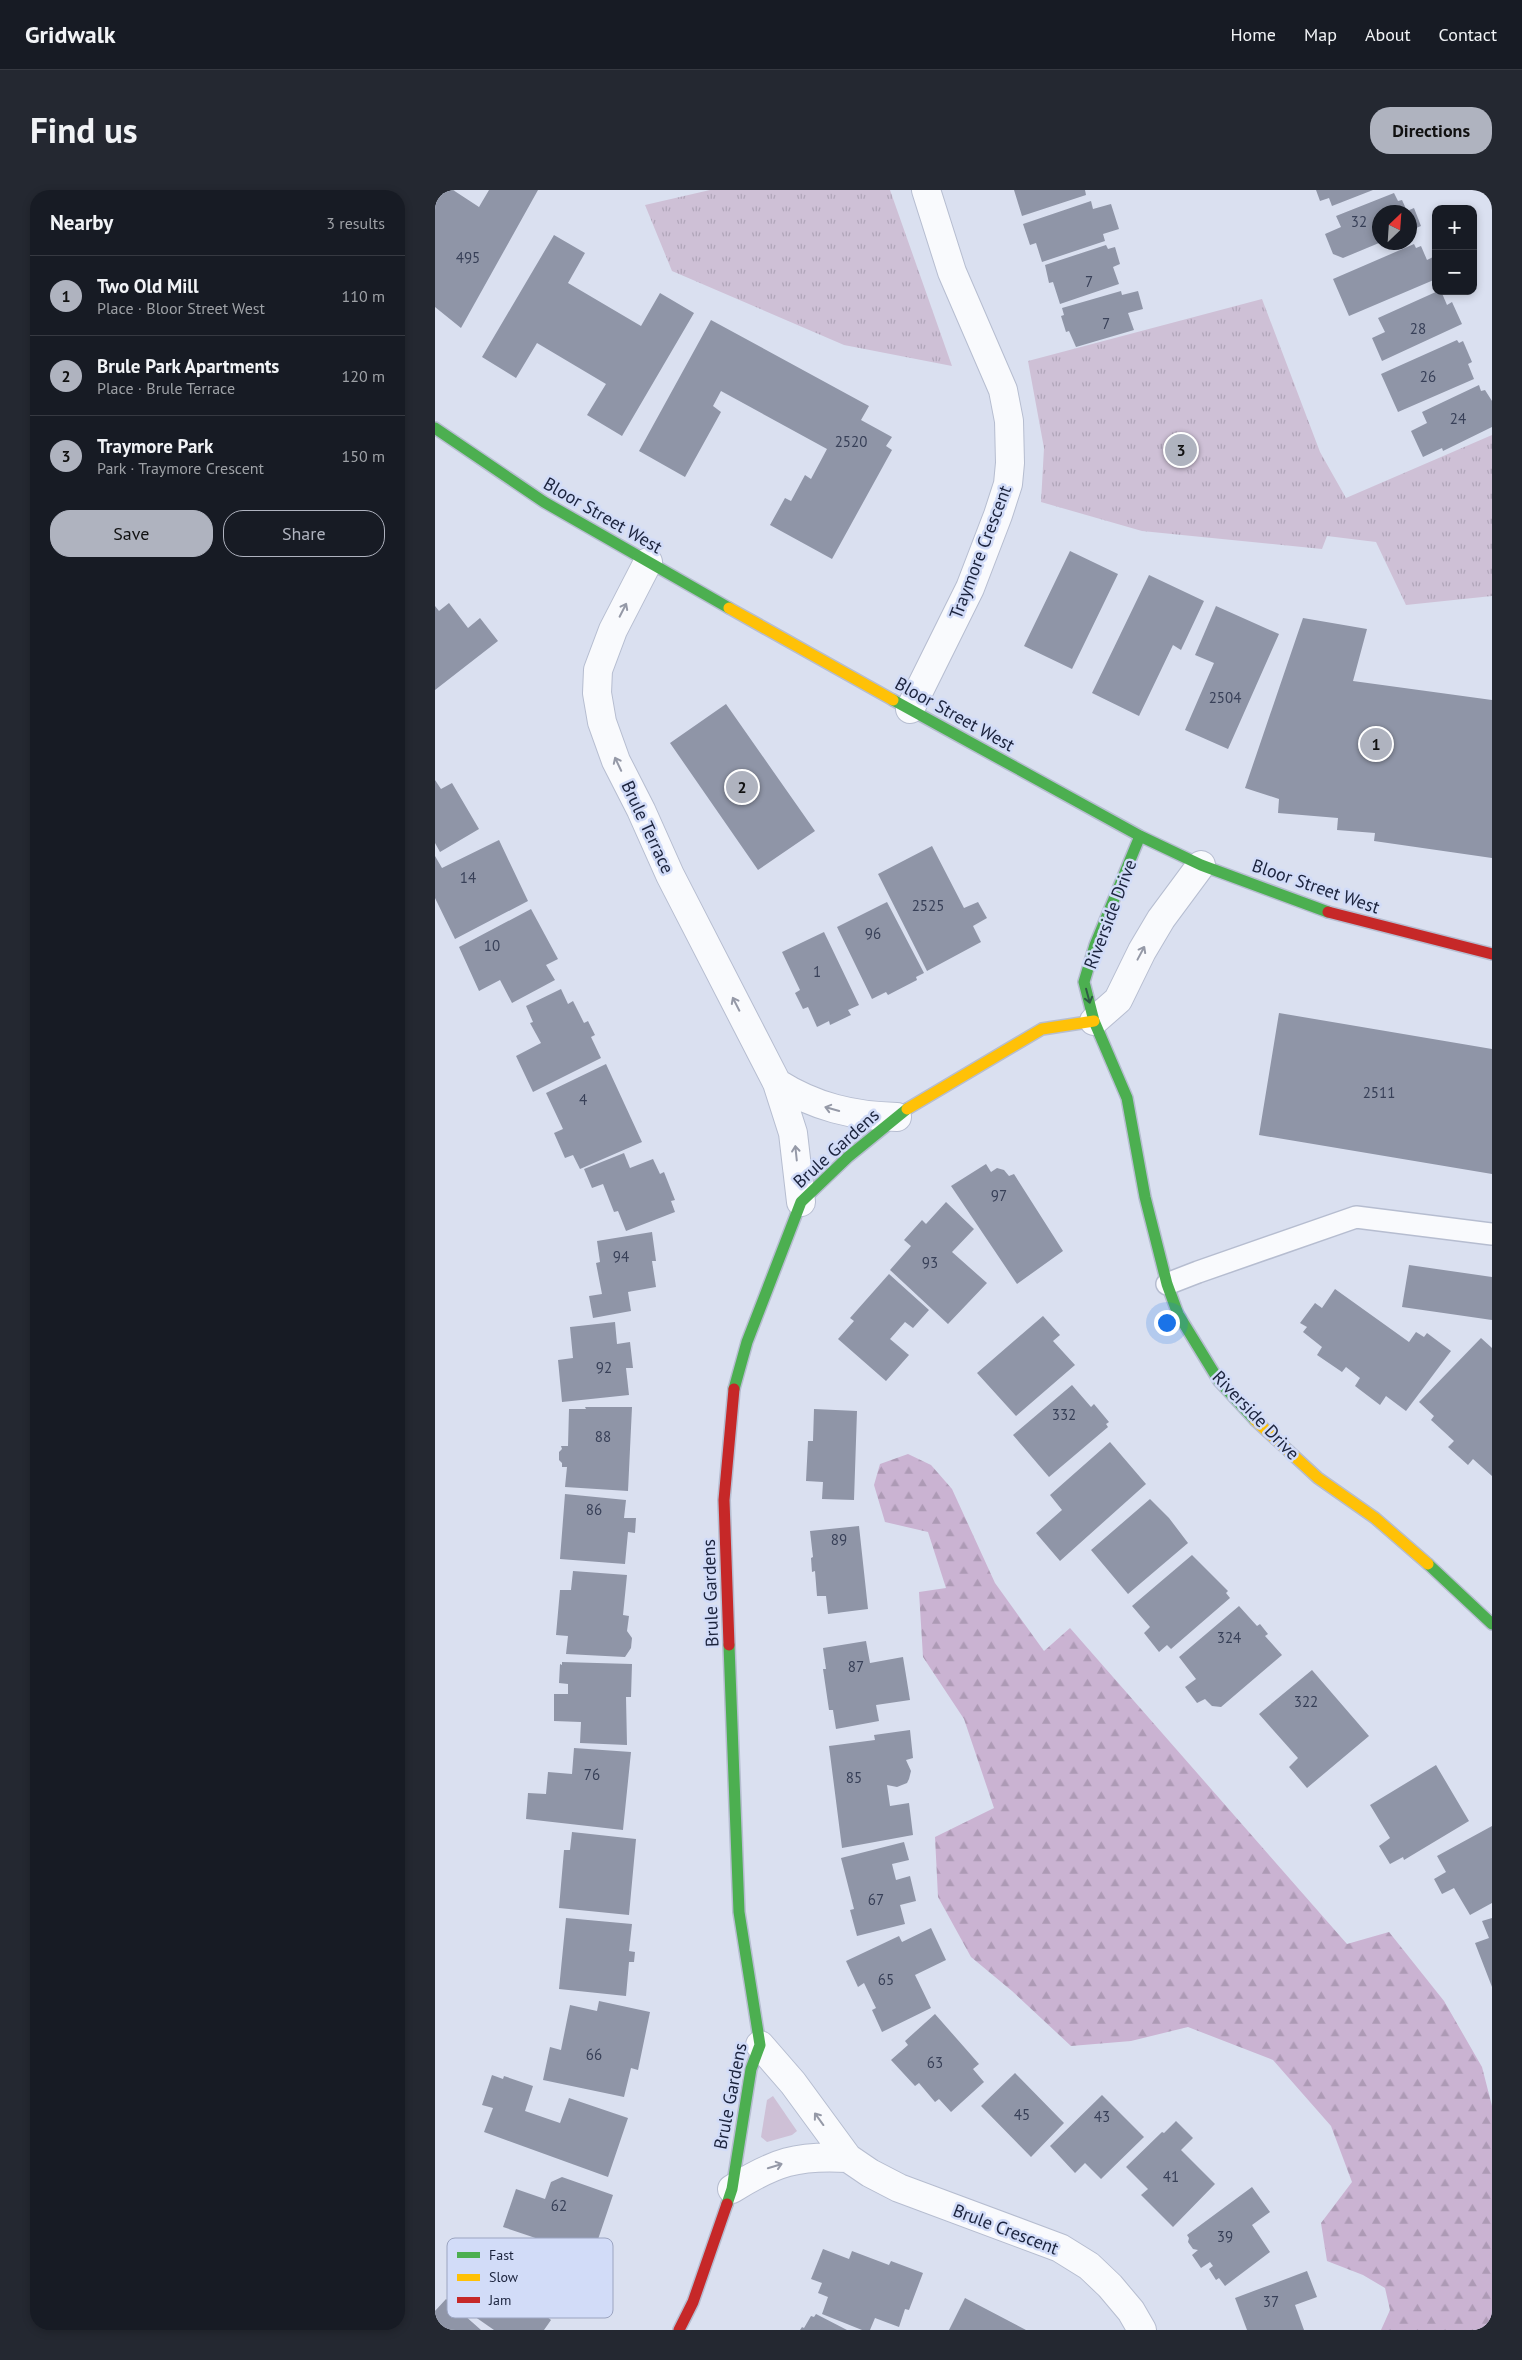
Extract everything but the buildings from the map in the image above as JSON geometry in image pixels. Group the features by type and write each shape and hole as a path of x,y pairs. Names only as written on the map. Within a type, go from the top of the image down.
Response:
{"street":[{"name":"Traymore Crescent","path":"910,709 969,588 1006,491 1010,463 1009,421 1003,390 952,272 926,190"},
{"name":"Bloor Street West","path":"435,428 544,502 910,709 1141,836 1201,864 1339,916 1492,954"},
{"name":"Brule Terrace","path":"648,562 613,630 598,670 597,693 602,722 616,761 641,810 670,875 777,1083 793,1133 801,1202"},
{"name":"Riverside Drive","path":"1141,836 1095,945 1084,982 1094,1021 1127,1098 1145,1197 1167,1284 1178,1314 1219,1381 1270,1435 1318,1478 1375,1518 1442,1576 1492,1624"},
{"path":"1094,1021 1118,1000 1142,951 1161,918 1201,864"},
{"name":"Brule Gardens","path":"679,2330 693,2302 732,2189 751,2070 760,2045 739,1912 724,1500 734,1390 747,1342 801,1202 849,1157 910,1106 1042,1029 1094,1021"},
{"path":"777,1083 814,1103 834,1110 855,1115 897,1117"},
{"name":"Brule Crescent","path":"760,2045 793,2083 848,2158 870,2173 899,2188 1060,2248 1089,2266 1110,2286 1131,2311 1141,2330"},
{"path":"732,2189 763,2170 795,2160 819,2156 848,2158"}],"lane":[{"path":"1167,1284 1356,1217 1492,1234"}],"green space":[{"path":"710,190 890,190 952,366 844,345 672,271 645,205"},
{"path":"1262,299 1320,452 1346,498 1492,435 1492,596 1406,605 1376,542 1327,536 1322,549 1142,531 1041,502 1044,448 1028,361"},
{"path":"908,1454 931,1465 952,1489 995,1583 1044,1651 1070,1628 1347,1944 1389,1932 1444,2001 1482,2067 1492,2106 1492,2330 1381,2330 1390,2310 1385,2288 1363,2275 1327,2261 1321,2223 1352,2182 1331,2126 1273,2060 1188,2027 1131,2041 1071,2046 1012,1991 971,1957 938,1897 935,1837 994,1808 964,1719 923,1657 919,1592 946,1588 928,1532 885,1522 874,1485 880,1464"},
{"path":"773,2096 797,2131 792,2135 767,2142 761,2137 767,2100"}],"traffic: fast":[{"path":"435,428 544,502 729,608"},
{"path":"893,700 1140,836 1201,865 1328,912"},
{"path":"1140,836 1095,945 1084,982 1094,1021 1127,1098 1145,1197 1167,1284 1178,1314 1219,1381 1255,1420"},
{"path":"734,1389 747,1342 801,1202 848,1157 907,1109"},
{"path":"1428,1564 1492,1624"},
{"path":"727,2204 732,2189 751,2069 760,2045 739,1912 729,1645"}],"traffic: slow":[{"path":"729,608 893,700"},
{"path":"907,1109 1042,1029 1094,1021"},
{"path":"1255,1420 1318,1478 1375,1518 1428,1564"}],"traffic: jam":[{"path":"1328,912 1492,954"},
{"path":"729,1645 724,1500 734,1389"},
{"path":"679,2330 693,2302 727,2204"}],"place":[{"name":"Traymore Park","path":"1181,450"},
{"name":"Two Old Mill","path":"1376,744"},
{"name":"Brule Park Apartments","path":"742,787"}]}
